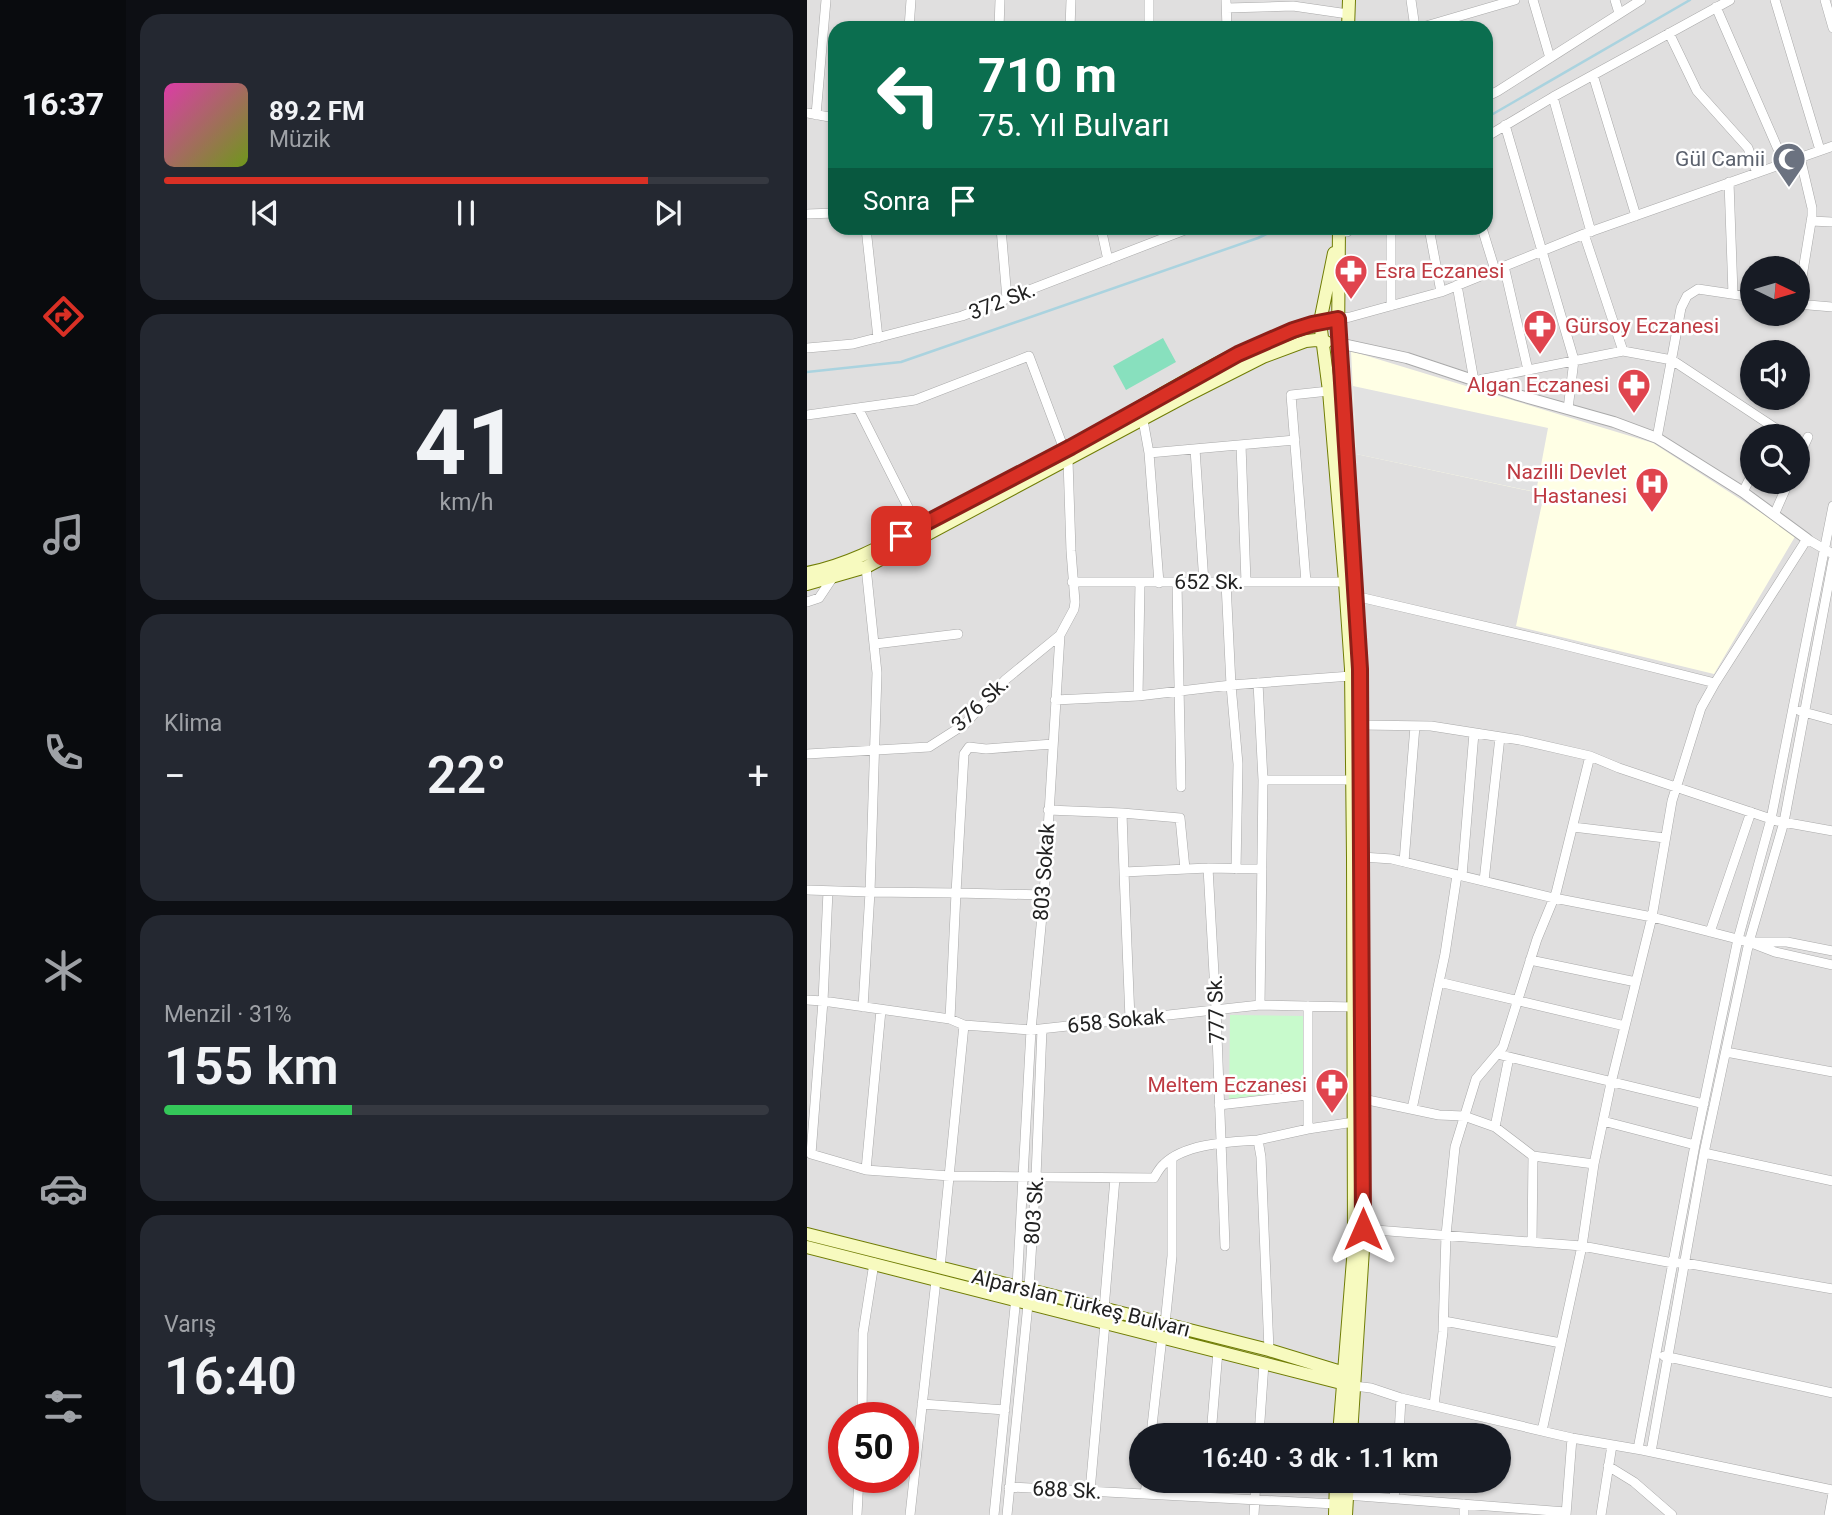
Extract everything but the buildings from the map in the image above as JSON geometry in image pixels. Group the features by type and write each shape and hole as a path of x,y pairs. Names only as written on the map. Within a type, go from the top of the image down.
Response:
{"main road":[{"path":"1348,21 1349,0"},
{"path":"1340,235 1320,322 1329,391 1351,676 1354,1122 1363,1229 1359,1248"},
{"path":"1341,235 1338,343 1360,669 1363,1099 1359,1248 1349,1379 1341,1423"},
{"path":"807,584 866,567 1066,455 1238,354 1293,330 1338,319"},
{"path":"807,573 867,554 1066,455 1143,420 1263,357 1306,341 1338,343"},
{"name":"Alparslan Türkeş Bulvarı","path":"807,1234 938,1274 1022,1295 1104,1309 1218,1351 1267,1357"},
{"name":"Alparslan Türkeş Bulvarı","path":"807,1247 874,1264 938,1274"},
{"name":"Alparslan Türkeş Bulvarı","path":"1022,1295 1105,1323 1163,1331 1349,1379"},
{"path":"1349,1379 1351,1423"},
{"path":"1346,1515 1347,1494"}],"street":[{"path":"812,114 826,0"},
{"path":"910,21 911,0"},
{"path":"999,21 1000,0"},
{"path":"1070,21 1071,0"},
{"path":"1149,0 1149,21"},
{"path":"1411,0 1416,21"},
{"path":"1442,21 1515,0"},
{"path":"1533,0 1550,58"},
{"path":"1615,0 1619,13"},
{"path":"1493,94 1641,0"},
{"path":"1493,133 1730,0"},
{"path":"1775,0 1820,150"},
{"path":"1825,0 1832,28"},
{"path":"1226,4 1293,6 1348,14"},
{"path":"1716,7 1783,163"},
{"path":"1669,33 1697,91 1748,148 1757,173"},
{"path":"1593,75 1636,216"},
{"path":"1553,97 1588,233 1623,351"},
{"path":"1505,125 1575,360 1568,409"},
{"path":"1338,319 1441,292 1588,233 1832,146"},
{"path":"1800,157 1812,208 1805,256"},
{"path":"1729,183 1733,294"},
{"path":"807,214 828,213"},
{"path":"1811,219 1832,222"},
{"path":"867,235 878,338"},
{"path":"1002,235 1007,299"},
{"path":"1102,235 1107,260"},
{"name":"372 Sk.","path":"807,348 853,344 962,316 1171,235"},
{"path":"1391,235 1391,306"},
{"path":"1430,235 1441,292"},
{"path":"1486,235 1499,268 1528,370"},
{"path":"1457,285 1474,381"},
{"path":"1657,438 1681,308 1687,296 1698,289 1740,295"},
{"path":"1810,305 1832,307"},
{"path":"1338,343 1407,358 1517,395 1614,422 1657,438 1740,490"},
{"path":"1474,381 1623,351 1672,360 1769,424"},
{"name":"803 Sokak","path":"858,408 915,400 1029,356 1066,455 1072,582 1076,595 1074,610 1060,635 1044,895 1031,1030 1023,1177 1022,1295"},
{"path":"1306,582 1291,395 1329,391"},
{"path":"807,415 858,408 918,527"},
{"path":"1143,420 1149,453 1159,583"},
{"path":"1149,453 1295,440"},
{"path":"1241,445 1246,582"},
{"path":"1195,449 1204,583"},
{"path":"1746,494 1828,551"},
{"path":"1774,515 1783,494"},
{"path":"1651,1452 1704,1153 1749,942 1783,822 1798,711 1828,551 1832,506"},
{"path":"1543,1431 1582,1246 1594,1164 1652,917 1676,787 1701,708 1806,538"},
{"path":"1638,1449 1695,1144 1738,939 1798,711 1832,560"},
{"path":"863,1007 870,892 877,673 866,567"},
{"path":"807,603 819,597 833,577"},
{"name":"652 Sk.","path":"1072,582 1345,582"},
{"path":"1138,696 1140,583"},
{"path":"1177,583 1181,787"},
{"path":"1226,583 1238,764 1236,869"},
{"path":"1355,596 1715,683"},
{"path":"875,644 958,634"},
{"name":"376 Sk.","path":"807,754 929,747 965,724 1005,680 1060,635"},
{"path":"1055,700 1138,696 1231,685 1351,676"},
{"path":"1258,683 1263,780 1260,1005"},
{"path":"1798,711 1832,720"},
{"path":"1361,725 1431,726 1590,756 1771,819 1832,831"},
{"path":"1404,862 1415,726"},
{"path":"1412,1109 1459,875 1474,733"},
{"path":"1484,881 1500,737"},
{"path":"950,1019 964,754 969,747 986,749 1053,744"},
{"path":"1435,1405 1444,1321 1446,1235 1455,1147 1475,1079 1503,1047 1537,939 1554,898 1590,756"},
{"path":"1263,780 1352,780"},
{"path":"1049,810 1180,818 1185,869"},
{"path":"1710,932 1751,812"},
{"path":"1122,813 1130,1019"},
{"path":"1573,827 1665,838"},
{"path":"1362,856 1404,862 1554,898 1652,917 1749,942 1775,952 1832,965"},
{"path":"1124,872 1208,868 1262,869"},
{"name":"777 Sk.","path":"1208,868 1225,1245"},
{"path":"807,890 1044,895"},
{"path":"827,891 823,1001 809,1154 866,1170 949,1176 1154,1178 1172,1158 1198,1147 1258,1140 1354,1122"},
{"path":"1749,942 1787,942 1832,951"},
{"path":"1530,960 1636,982"},
{"path":"1439,982 1625,1027"},
{"name":"658 Sokak","path":"807,1000 950,1019 964,1025 1031,1030 1260,1005 1354,1007"},
{"path":"1307,1129 1308,1006"},
{"path":"866,1170 881,1010"},
{"path":"910,1515 964,1025"},
{"name":"803 Sk.","path":"1007,1515 1022,1295 1036,1177 1042,1029"},
{"path":"1726,1052 1832,1072"},
{"path":"1497,1054 1704,1104"},
{"path":"1495,1127 1509,1057"},
{"path":"1219,1105 1308,1095"},
{"path":"1363,1099 1439,1115 1464,1116 1495,1127 1533,1156 1594,1164"},
{"path":"1603,1121 1695,1144"},
{"path":"1258,1140 1261,1157 1267,1357 1260,1423"},
{"path":"1704,1153 1832,1181"},
{"path":"1532,1241 1533,1156"},
{"path":"1152,1423 1172,1256 1172,1158"},
{"path":"1104,1309 1115,1178"},
{"path":"1363,1229 1582,1246 1832,1289"},
{"path":"862,1402 863,1333 874,1264"},
{"path":"994,1515 1005,1410 1022,1295"},
{"path":"1444,1321 1561,1343"},
{"path":"1090,1491 1105,1323"},
{"path":"1212,1423 1218,1351"},
{"path":"1655,1354 1832,1392"},
{"path":"1349,1379 1401,1398 1572,1438 1638,1449 1832,1492 1828,1515"},
{"path":"1400,1423 1401,1398"},
{"path":"922,1404 1005,1410"},
{"path":"1347,1494 1464,1504 1480,1510 1566,1514 1572,1438"},
{"path":"1601,1515 1612,1445"},
{"path":"1609,1465 1634,1482 1662,1511 1672,1515"},
{"name":"688 Sk.","path":"1009,1488 1254,1499 1335,1509"},
{"path":"857,1515 858,1493"},
{"path":"1205,1493 1205,1497"},
{"path":"1254,1515 1255,1493"},
{"path":"1394,1498 1395,1493"},
{"path":"1464,1504 1464,1515"}],"shaded area":[{"path":"807,0 1832,0 1832,1515 807,1515"},
{"name":"Nazilli Devlet Hastanesi","path":"1351,351 1653,443 1796,535 1714,674 1516,626 1544,494 1356,454"},
{"path":"1353,386 1548,428 1536,492 1356,454"}],"green space":[{"path":"1163,338 1176,362 1126,390 1113,366"},
{"path":"1230,1015 1303,1016 1303,1089 1229,1099"}],"waterway":[{"path":"1493,114 1690,0"},
{"path":"807,372 901,362 1264,235"}],"place":[{"name":"Gül Camii","path":"1789,189"},
{"name":"Esra Eczanesi","path":"1351,301"},
{"name":"Gürsoy Eczanesi","path":"1540,356"},
{"name":"Algan Eczanesi","path":"1634,415"},
{"name":"Nazilli Devlet Hastanesi","path":"1652,514"},
{"name":"Meltem Eczanesi","path":"1332,1115"}],"route":[{"path":"901,536 1071,447 1238,354 1293,330 1338,319 1360,669 1363,1229"}]}
